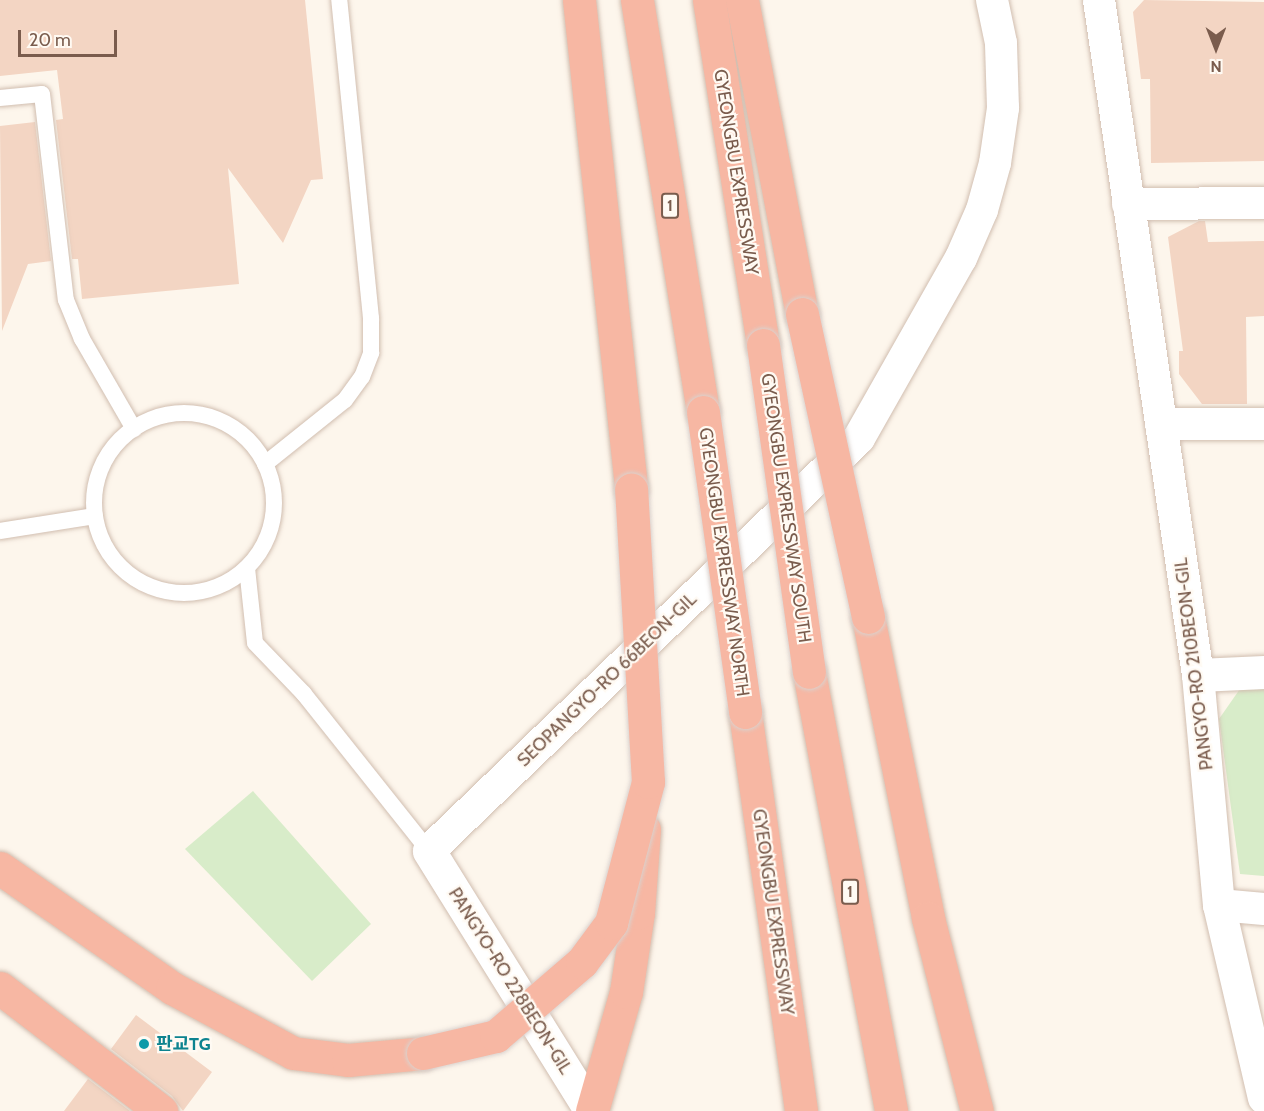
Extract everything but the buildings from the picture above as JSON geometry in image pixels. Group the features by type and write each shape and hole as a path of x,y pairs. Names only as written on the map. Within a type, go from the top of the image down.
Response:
{"highway":[{"path":"579,0 631,489 648,782 638,913 626,992 592,1111"},
{"name":"GYEONGBU EXPRESSWAY NORTH","path":"637,0 703,412 745,712"},
{"name":"GYEONGBU EXPRESSWAY","path":"709,0 763,345"},
{"path":"742,0 802,314 868,617 928,918 977,1111"},
{"name":"GYEONGBU EXPRESSWAY SOUTH","path":"763,345 808,672 891,1111"},
{"name":"GYEONGBU EXPRESSWAY","path":"745,712 801,1111"},
{"path":"0,868 172,988 293,1053 348,1060 423,1053 496,1036 582,962 611,923 648,782"},
{"path":"0,988 161,1111"}],"street":[{"name":"SEOPANGYO-RO 66BEON-GIL","path":"429,851 859,438 961,258 982,210 995,163 1003,108 1001,43 992,0"},
{"name":"PANGYO-RO 210BEON-GIL","path":"1099,0 1198,675 1219,905 1264,1098"},
{"path":"1128,204 1264,203"},
{"path":"1161,424 1264,424"},
{"path":"1198,675 1264,672"},
{"name":"PANGYO-RO 228BEON-GIL","path":"429,851 592,1111"},
{"path":"1219,905 1264,909"}],"lane":[{"path":"266,464 345,400 362,376 371,353 371,318 339,0"},
{"path":"0,98 42,93 66,300 82,339 134,429"},
{"path":"172,413 200,414 227,423 249,440 266,464 274,491 273,519 264,545 247,568 220,585 190,593 159,590 131,576 109,554 95,516 93,495 101,465 119,439 145,421 172,413"},
{"path":"0,531 95,516"},
{"path":"247,568 255,642 304,694 429,851"}],"green space":[{"path":"1242,686 1264,686 1264,876 1240,874 1219,719"},
{"path":"253,791 371,924 312,981 185,849"}],"place":[{"name":"판교TG","path":"144,1044"}]}
